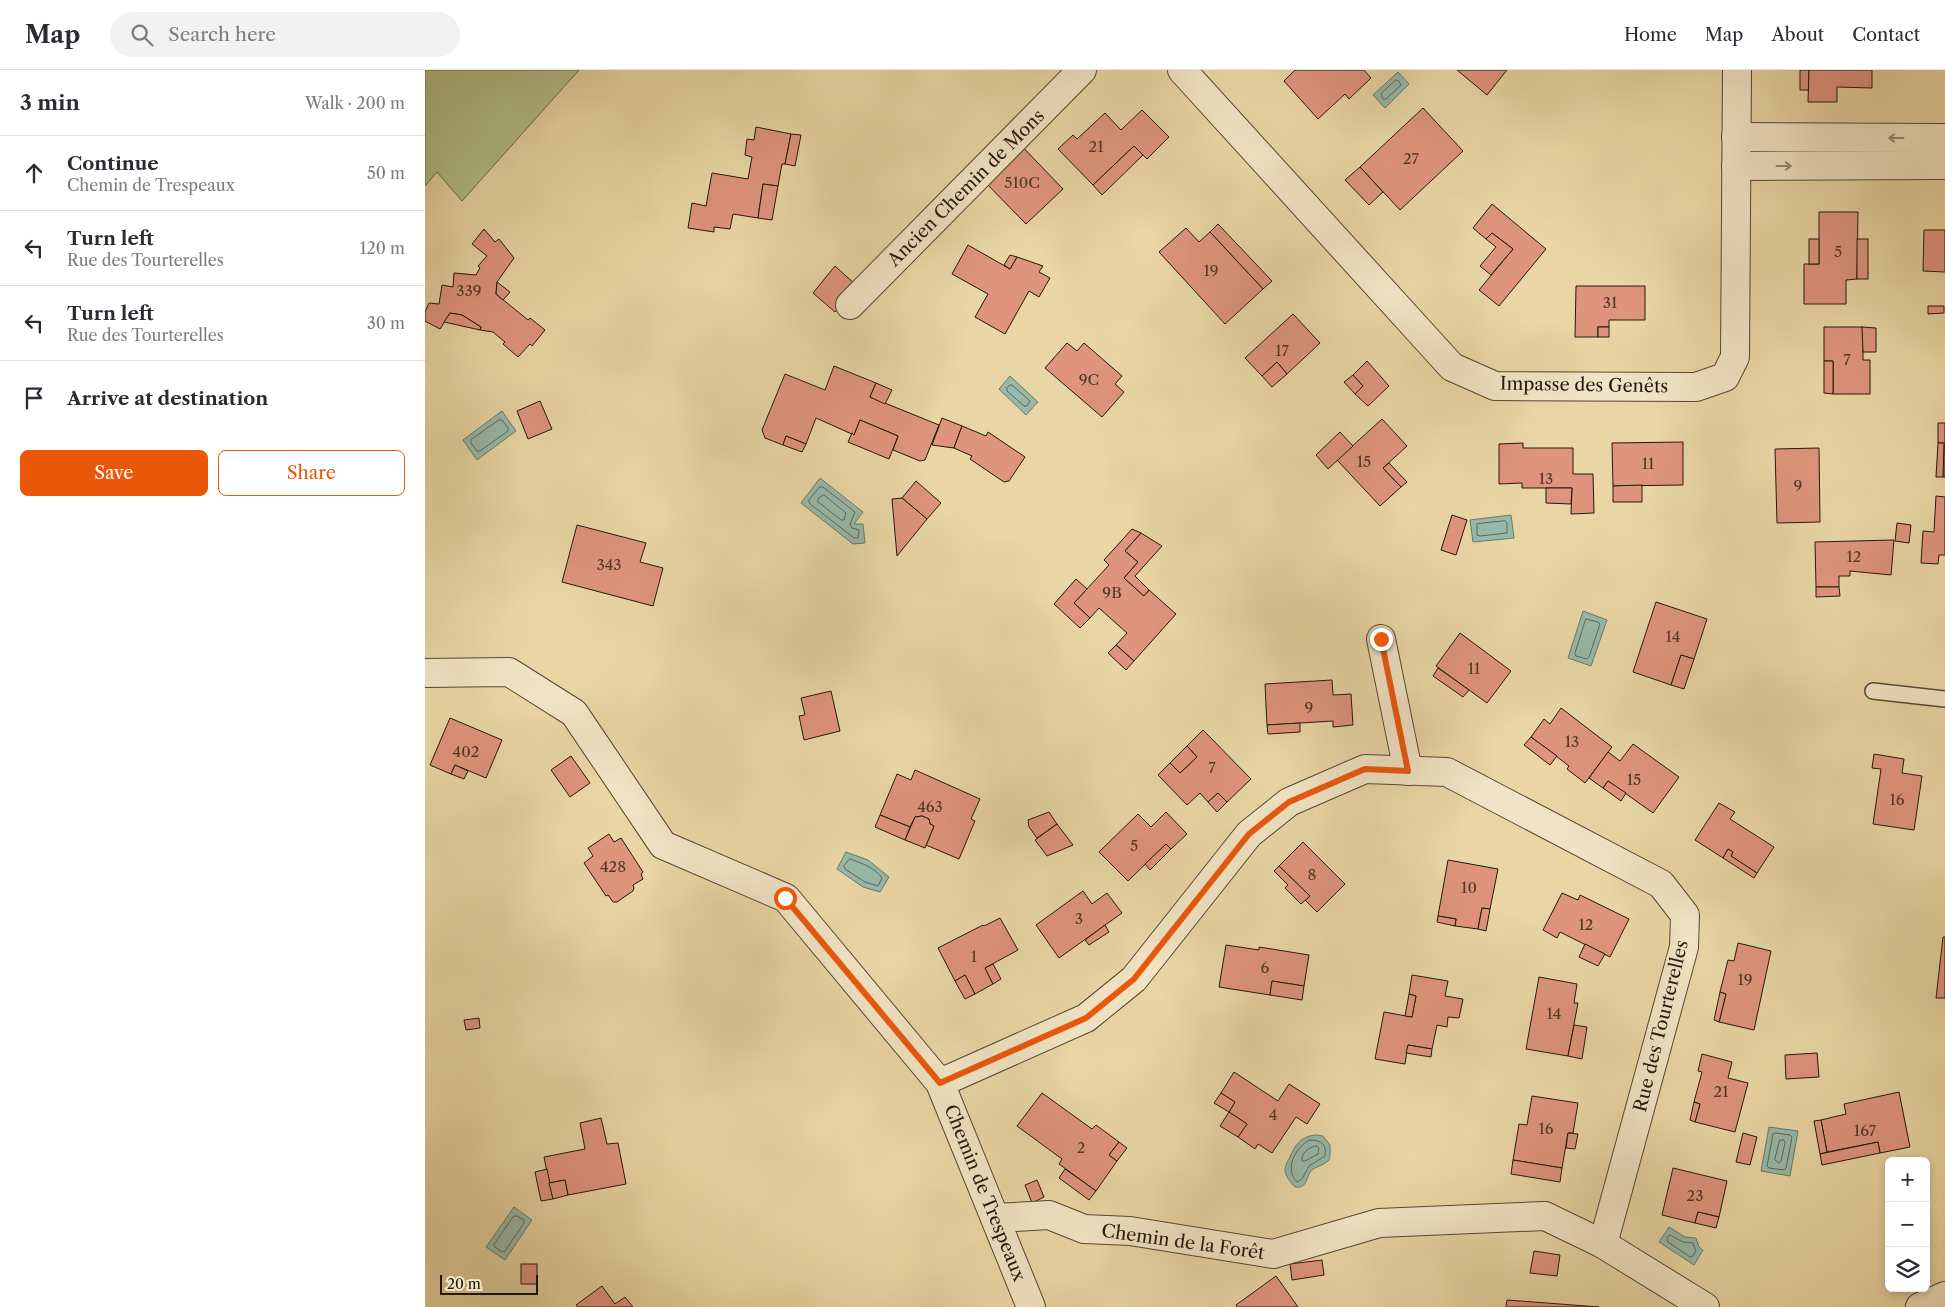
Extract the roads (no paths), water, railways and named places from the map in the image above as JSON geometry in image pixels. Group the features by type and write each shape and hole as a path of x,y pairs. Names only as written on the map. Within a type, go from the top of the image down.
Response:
{"street":[{"name":"Ancien Chemin de Mons","path":"850,305 1082,70"},
{"name":"Impasse des Genêts","path":"1182,70 1452,367 1495,386 1695,387 1725,377 1735,357 1737,70"},
{"path":"1736,137 1945,138"},
{"path":"1736,166 1945,165"},
{"path":"1381,639 1408,771"},
{"name":"Chemin de Trespeaux","path":"425,673 509,672 574,713 663,845 785,898 940,1083 1031,1307"},
{"name":"Rue des Tourterelles","path":"940,1083 1086,1018 1127,985 1134,979 1249,834 1289,802 1365,769 1447,772 1661,884 1685,915 1684,947 1603,1244"},
{"name":"Chemin de la Forêt","path":"995,1218 1049,1215 1084,1229 1130,1231 1273,1254 1379,1224 1545,1216 1603,1244 1705,1307"},
{"path":"1920,1307 1945,1296"}],"lane":[{"path":"1873,691 1945,699"}],"water":[{"path":"1398,72 1409,84 1385,108 1373,95"},
{"path":"1010,376 1038,402 1026,415 999,389"},
{"path":"502,411 516,431 477,460 463,440"},
{"path":"820,478 863,512 854,524 863,524 865,543 853,544 801,503"},
{"path":"1511,515 1514,538 1473,542 1470,520"},
{"path":"1583,611 1607,620 1591,666 1568,658"},
{"path":"846,852 868,860 889,877 880,892 863,887 837,869"},
{"path":"1769,1127 1798,1131 1790,1176 1761,1171"},
{"path":"1316,1135 1323,1136 1330,1145 1329,1159 1325,1164 1313,1169 1303,1186 1295,1187 1286,1175 1286,1164 1302,1139"},
{"path":"514,1207 532,1220 505,1260 486,1247"},
{"path":"1669,1227 1685,1237 1696,1238 1699,1247 1703,1250 1694,1265 1659,1242"}]}
